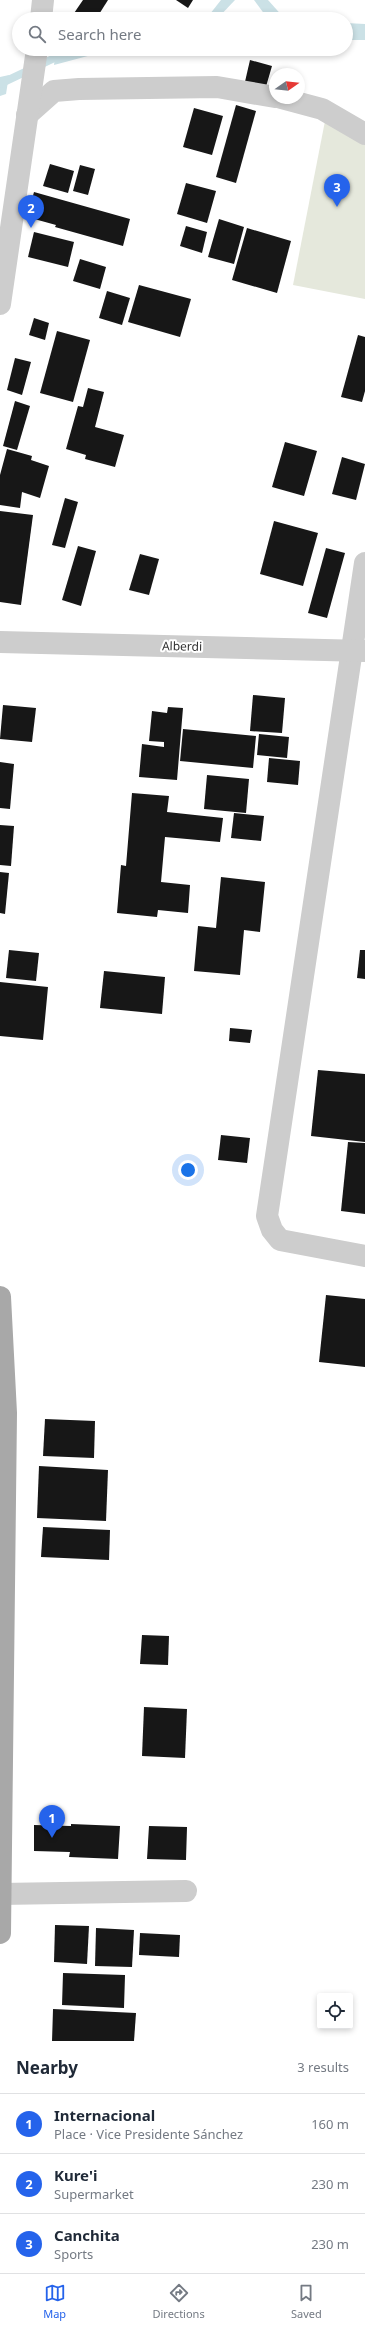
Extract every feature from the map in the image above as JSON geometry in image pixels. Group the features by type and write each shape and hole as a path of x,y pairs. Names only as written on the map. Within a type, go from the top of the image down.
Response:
{"main road":[{"path":"0,1298 6,1413 2,1588 0,1932"}],"street":[{"path":"42,12 43,0"},
{"path":"0,304 36,56"},
{"path":"29,109 54,91 79,88 217,87 269,96"},
{"path":"303,104 322,109 365,134"},
{"path":"365,563 359,651 267,1216 272,1230 280,1240 365,1256"},
{"name":"Alberdi","path":"0,642 359,651"},
{"path":"0,1894 186,1891"}],"shaded area":[{"path":"221,0 235,0 224,12 212,12"},
{"path":"254,0 268,0 279,12 263,12"},
{"path":"353,23 365,24 365,40 353,40"},
{"path":"55,56 88,56 54,65"},
{"path":"9,75 6,94 0,96 0,77"},
{"path":"325,121 365,129 365,299 293,285"}],"building":[{"path":"83,0 108,0 100,12 75,12"},
{"path":"176,0 193,0 188,8"},
{"path":"250,60 272,66 271,68 269,68 269,76 265,90 244,86"},
{"path":"236,105 256,111 236,183 216,177"},
{"path":"194,108 223,116 212,155 183,147"},
{"path":"50,164 74,171 68,193 43,186"},
{"path":"80,165 95,169 88,195 73,191"},
{"path":"186,183 216,191 207,223 177,214"},
{"path":"34,192 130,219 123,246 55,227 56,225 27,217"},
{"path":"219,219 244,227 234,264 208,257"},
{"path":"186,226 207,232 202,253 180,246"},
{"path":"247,228 291,241 277,293 232,280"},
{"path":"34,232 74,242 68,267 28,257"},
{"path":"80,259 106,267 100,289 73,281"},
{"path":"139,285 191,299 180,337 128,322"},
{"path":"107,291 130,298 122,325 99,318"},
{"path":"34,318 49,323 45,340 29,335"},
{"path":"57,331 90,340 73,402 40,393"},
{"path":"358,335 365,337 365,391 362,402 341,397"},
{"path":"15,358 31,362 22,395 7,390"},
{"path":"88,388 104,392 95,427 124,435 115,467 85,459 86,455 66,449 78,406 83,407"},
{"path":"15,401 30,406 17,450 3,446"},
{"path":"285,442 317,451 304,496 272,487"},
{"path":"7,449 32,456 31,460 49,466 40,498 22,492 20,508 0,505 0,475"},
{"path":"342,457 365,464 356,500 332,494"},
{"path":"65,498 78,502 65,548 52,545"},
{"path":"0,511 33,515 21,605 0,602"},
{"path":"274,521 318,533 303,586 260,574"},
{"path":"78,546 96,551 81,606 62,600"},
{"path":"326,548 345,553 327,618 308,613"},
{"path":"140,554 159,559 149,595 129,590"},
{"path":"253,695 285,698 282,733 250,731"},
{"path":"3,705 36,708 32,742 0,739"},
{"path":"168,707 183,708 177,780 139,777 142,744 164,747 164,742 149,741 152,711 167,713"},
{"path":"183,729 256,736 253,768 180,761"},
{"path":"259,734 289,737 287,758 257,755"},
{"path":"269,758 300,761 298,785 267,782"},
{"path":"0,762 14,764 10,809 0,808"},
{"path":"207,775 249,779 246,813 204,809"},
{"path":"132,793 169,796 167,812 223,818 220,842 165,837 161,882 190,885 188,913 158,910 157,917 117,913 121,865 126,866"},
{"path":"234,813 264,816 261,841 231,838"},
{"path":"0,825 14,826 11,866 0,865"},
{"path":"0,872 9,873 5,914 0,913"},
{"path":"221,877 265,882 260,932 244,930 240,975 194,971 198,926 216,928"},
{"path":"9,950 39,953 36,981 6,978"},
{"path":"360,950 365,950 365,979 357,978"},
{"path":"104,971 165,977 162,1014 100,1008"},
{"path":"0,982 48,987 43,1040 0,1036"},
{"path":"230,1028 252,1030 250,1043 229,1041"},
{"path":"318,1070 365,1074 365,1142 311,1136"},
{"path":"221,1135 250,1138 247,1163 218,1160"},
{"path":"348,1142 365,1143 365,1214 341,1211"},
{"path":"326,1295 365,1299 365,1367 319,1362"},
{"path":"45,1419 95,1421 94,1458 43,1456"},
{"path":"39,1466 108,1470 106,1521 37,1518"},
{"path":"43,1527 110,1530 109,1560 41,1557"},
{"path":"142,1635 169,1636 168,1665 140,1664"},
{"path":"144,1707 187,1709 185,1758 142,1756"},
{"path":"71,1824 120,1826 118,1859 69,1857 70,1852 34,1851 34,1825 71,1826"},
{"path":"149,1826 187,1827 186,1860 147,1859"},
{"path":"55,1925 89,1926 87,1964 54,1962"},
{"path":"96,1928 134,1930 132,1967 95,1966"},
{"path":"140,1933 180,1935 179,1957 139,1955"},
{"path":"63,1973 125,1975 124,2008 62,2005"},
{"path":"53,2009 136,2013 134,2041 52,2041"}],"waterway":[{"path":"0,84 59,56"}],"place":[{"name":"Canchita","path":"337,207"},
{"name":"Kure'i","path":"31,228"},
{"name":"Internacional","path":"52,1838"}]}
